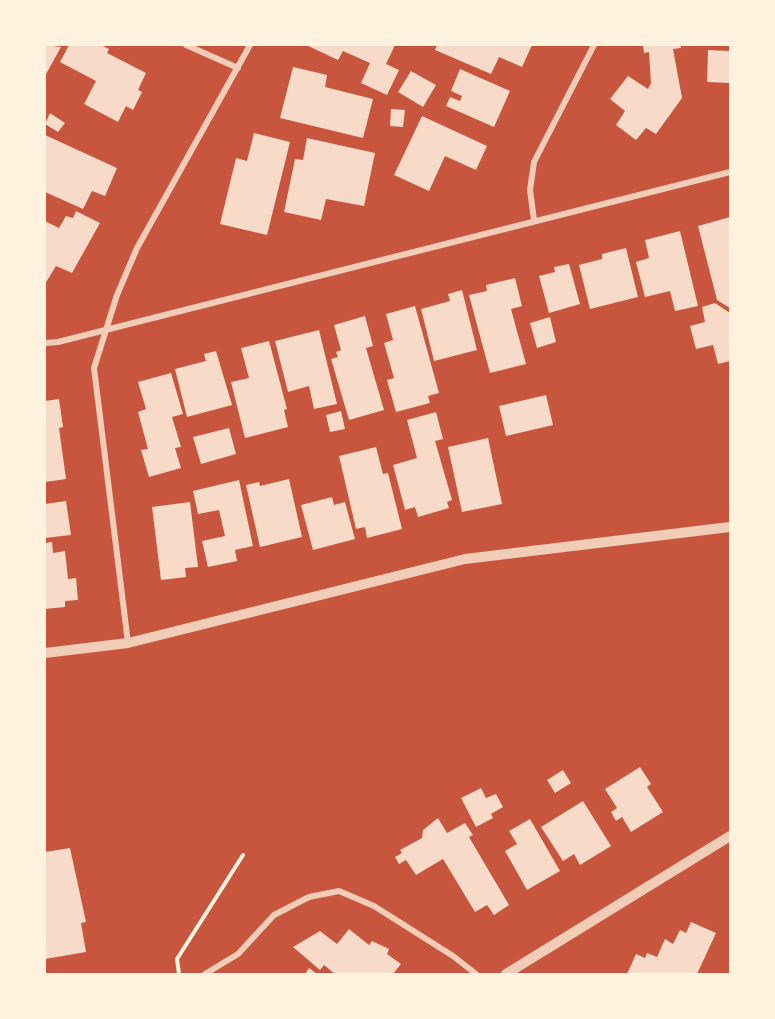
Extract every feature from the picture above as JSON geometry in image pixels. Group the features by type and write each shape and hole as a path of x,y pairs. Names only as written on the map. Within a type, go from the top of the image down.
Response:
{"street":[{"path":"186,45 238,68"},
{"path":"128,643 94,368 105,329 137,248 250,45"},
{"path":"534,220 530,190 534,162 594,45"},
{"path":"45,343 58,342 730,172"},
{"path":"45,653 128,643 465,559 730,527"},
{"path":"506,974 730,836"},
{"path":"205,974 238,954 274,915 309,897 339,891 374,906 453,956 476,974"}],"path":[{"path":"179,974 177,959 243,855"}],"building":[{"path":"45,45 61,47 45,76"},
{"path":"69,45 101,45 109,49 107,53 146,73 138,90 142,92 133,110 126,106 118,122 84,104 96,81 60,62"},
{"path":"306,45 395,45 386,64 399,70 387,95 361,83 370,63 343,51 338,60"},
{"path":"437,45 532,45 522,67 499,57 491,74 435,50"},
{"path":"643,45 680,45 681,48 673,49 682,98 656,134 646,128 636,140 616,125 625,111 610,99 628,76 648,89 651,83 649,52 644,53"},
{"path":"708,50 730,51 730,83 707,82"},
{"path":"293,67 327,75 325,87 373,99 363,138 280,118"},
{"path":"460,69 510,91 494,127 446,106 450,97 460,101 462,96 451,91"},
{"path":"411,71 436,85 423,107 398,92"},
{"path":"391,109 405,110 403,127 390,126"},
{"path":"50,113 65,123 58,132 45,124"},
{"path":"422,116 487,146 476,170 445,156 429,191 394,175"},
{"path":"254,133 290,142 267,235 220,224 236,158 247,161"},
{"path":"45,135 117,168 105,196 92,191 83,209 45,192"},
{"path":"307,138 375,153 364,206 326,199 321,220 284,212 295,159 303,160"},
{"path":"76,211 100,223 72,273 56,266 45,284 45,221 59,228 66,216 73,218"},
{"path":"730,217 730,308 717,300 698,226"},
{"path":"680,231 698,306 675,311 670,291 645,297 636,262 649,258 645,240"},
{"path":"626,248 638,297 590,309 579,265 602,259 602,254"},
{"path":"569,264 580,304 549,313 539,276 555,272 554,267"},
{"path":"515,278 522,306 511,309 526,364 490,373 469,295 487,291 486,285"},
{"path":"462,290 477,350 434,361 421,309 450,301 448,294"},
{"path":"715,303 730,313 730,361 718,364 713,345 696,349 690,326 705,322 702,307"},
{"path":"415,306 439,393 428,396 430,403 396,412 387,380 394,378 384,343 393,340 386,314"},
{"path":"365,316 373,346 366,348 384,410 349,420 331,359 338,357 336,352 341,350 334,325"},
{"path":"550,317 556,342 537,348 530,323"},
{"path":"319,330 337,404 314,409 309,386 288,392 275,341"},
{"path":"269,341 287,409 284,410 288,427 245,438 231,382 249,378 241,348"},
{"path":"216,351 232,405 187,417 175,369 206,361 204,354"},
{"path":"171,373 183,414 172,417 181,447 175,448 181,468 149,477 141,450 148,449 138,412 146,409 138,382"},
{"path":"546,395 553,425 506,436 499,406"},
{"path":"59,399 63,427 59,428 66,479 45,482 45,401"},
{"path":"341,411 345,429 330,432 326,415"},
{"path":"436,412 443,439 435,441 452,500 447,502 449,508 418,517 415,507 405,510 393,465 417,458 407,420"},
{"path":"229,428 236,454 201,464 193,437"},
{"path":"488,438 502,504 462,512 448,447"},
{"path":"376,447 383,474 388,473 402,529 367,538 365,527 356,529 339,456"},
{"path":"289,479 302,537 260,547 246,485 259,482 260,486"},
{"path":"239,480 253,546 235,550 237,561 208,567 202,541 225,536 219,510 198,514 193,491"},
{"path":"332,497 334,505 345,502 355,539 313,550 301,505"},
{"path":"66,501 71,535 45,538 45,504"},
{"path":"190,502 198,567 185,568 186,577 161,580 152,507"},
{"path":"52,542 53,553 65,551 68,579 76,578 78,600 65,601 65,607 45,609 45,543"},
{"path":"640,767 651,784 647,787 663,812 631,832 622,817 616,821 611,812 617,808 605,789"},
{"path":"563,770 571,783 555,793 547,780"},
{"path":"481,788 486,798 496,794 503,807 491,814 493,818 476,827 461,798"},
{"path":"583,801 611,846 580,865 574,854 563,861 541,827"},
{"path":"438,818 447,833 465,823 473,835 469,837 509,905 494,915 487,905 475,912 443,859 416,875 406,860 399,864 395,857 402,853 400,850 422,838 423,830"},
{"path":"530,819 560,871 527,890 505,851 517,844 509,831"},
{"path":"70,848 86,922 81,923 86,952 45,959 45,852"},
{"path":"691,922 716,933 697,974 627,974 636,954 645,958 647,953 657,957 665,939 673,944 680,930 686,933"},
{"path":"349,929 369,945 372,941 389,949 387,954 401,964 393,974 335,974 324,965 320,970 293,947 320,931 337,944"},
{"path":"309,968 317,974 305,974"}]}
